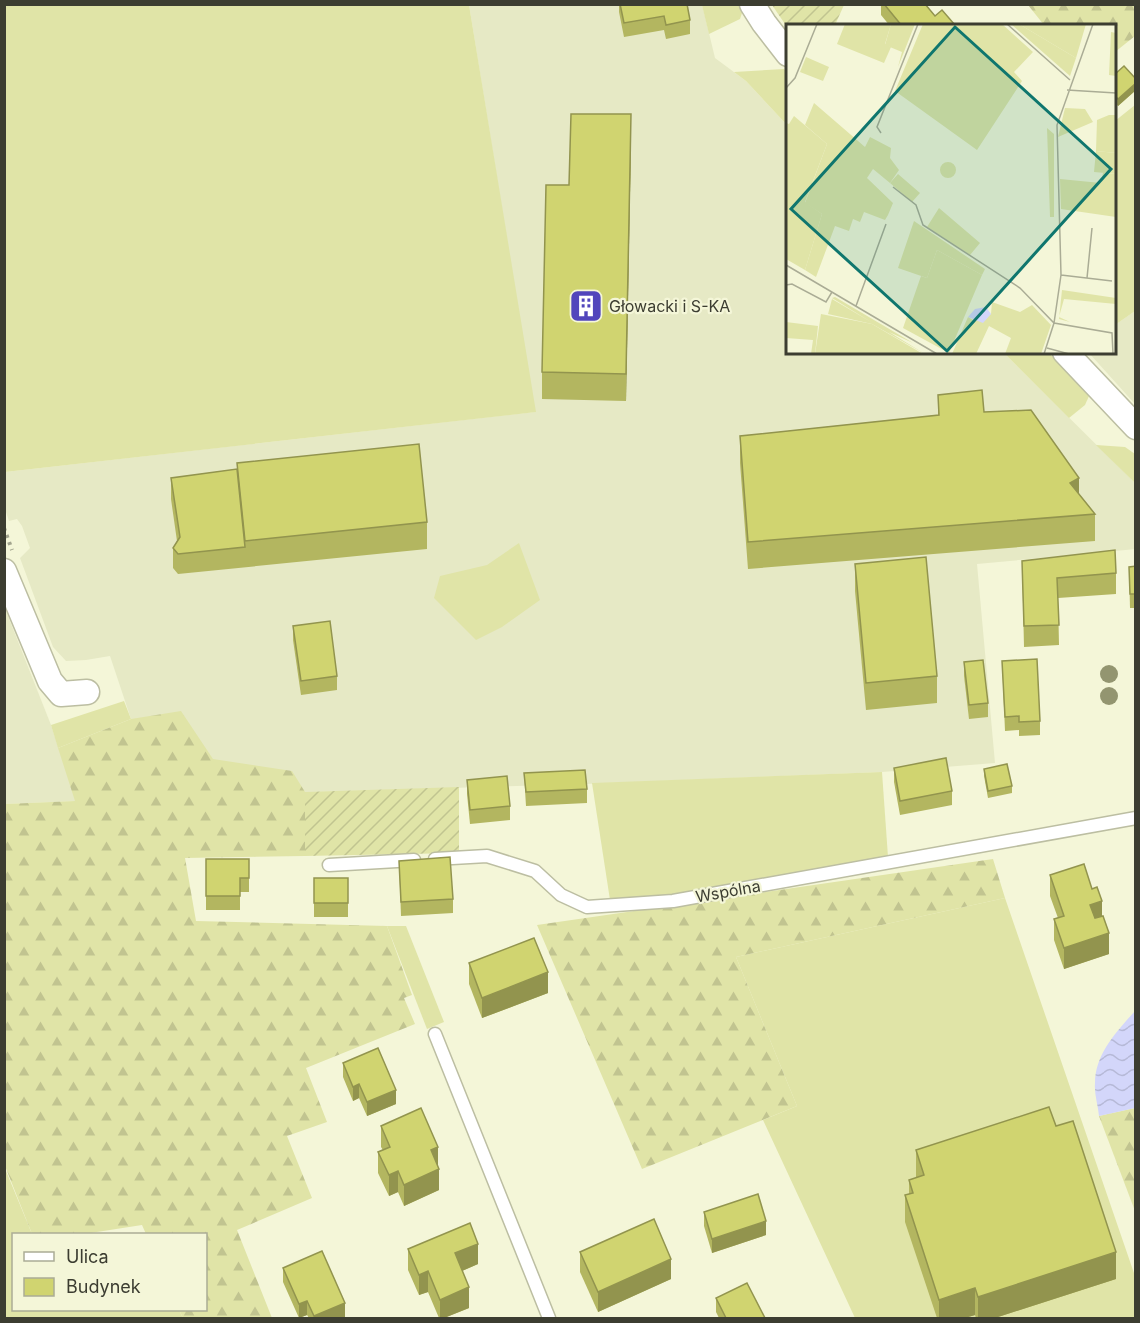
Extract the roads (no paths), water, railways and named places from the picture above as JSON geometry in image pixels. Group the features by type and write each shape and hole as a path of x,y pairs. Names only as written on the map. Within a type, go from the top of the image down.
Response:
{"street":[{"path":"752,4 786,51"},
{"path":"1067,354 1136,427"},
{"path":"4,571 50,681 62,694 87,692"}],"lane":[{"name":"Wspólna","path":"329,865 487,856 535,871 561,895 587,907 673,901 1136,818"},
{"path":"435,1034 549,1318"}],"water":[{"path":"1135,1011 1135,1108 1099,1116 1095,1087 1099,1062 1108,1044"}],"place":[{"name":"Głowacki i S-KA","path":"586,306"}]}
